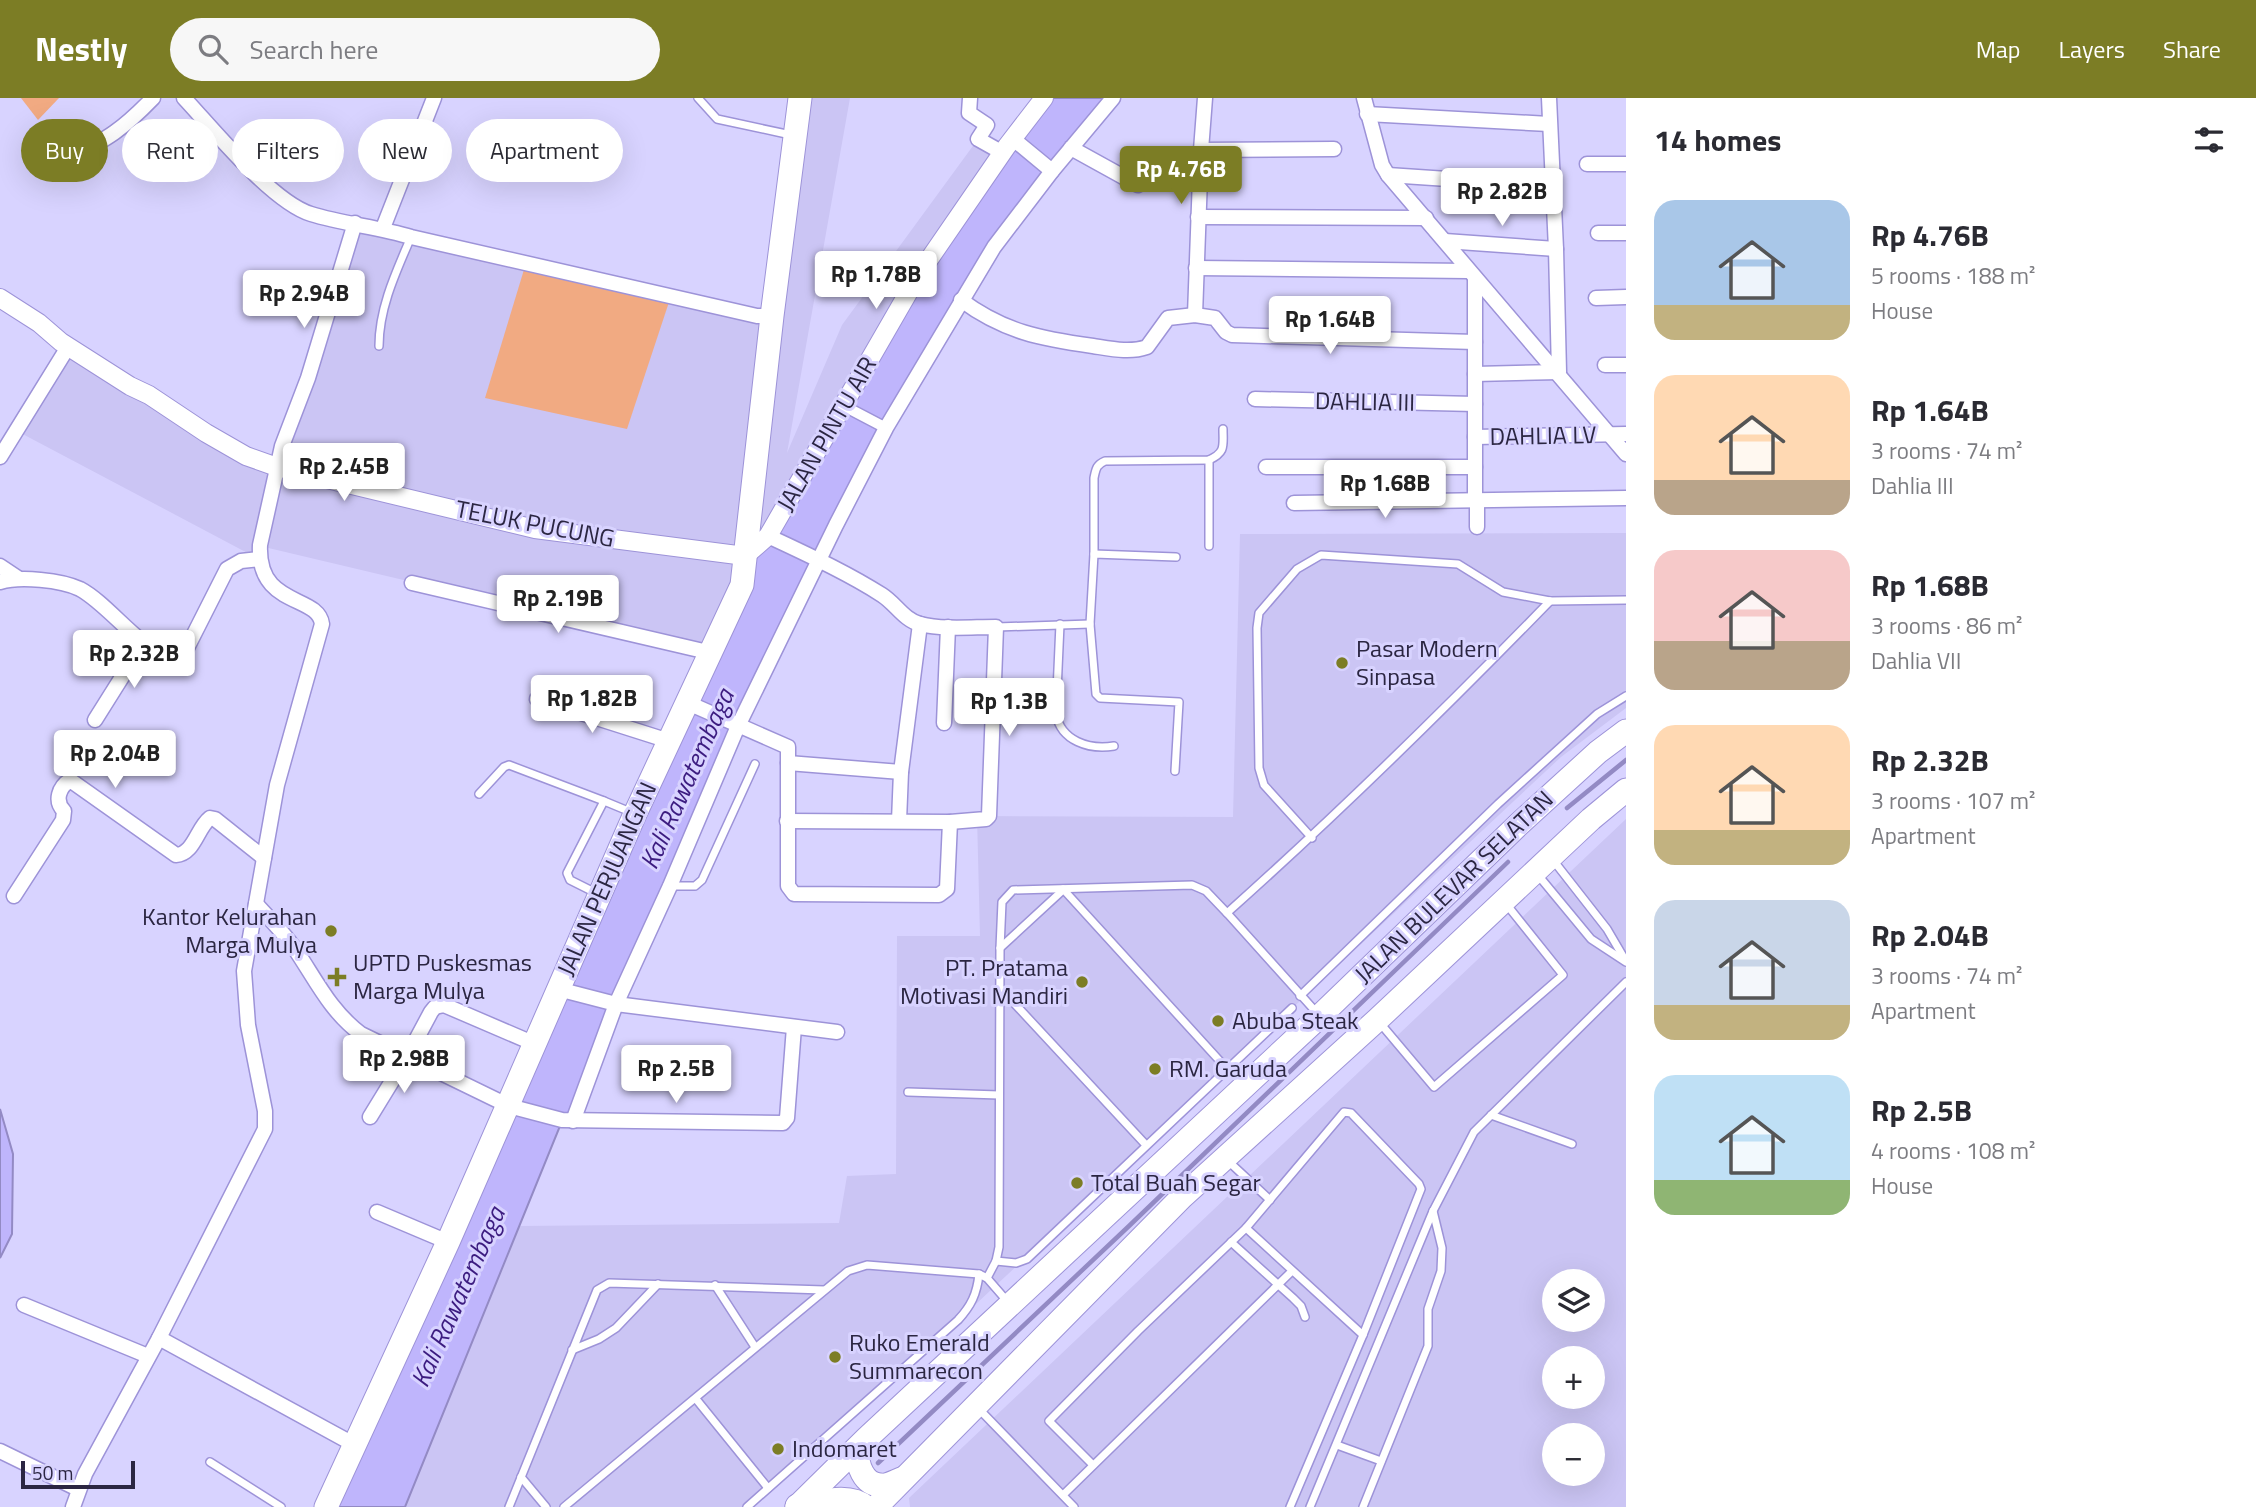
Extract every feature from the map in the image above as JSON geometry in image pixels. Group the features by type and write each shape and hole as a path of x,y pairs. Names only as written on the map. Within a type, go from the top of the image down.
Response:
{"main road":[{"name":"JALAN PERJUANGAN","path":"326,1507 448,1242 515,1108 535,1044 565,990 599,894 669,741 694,706 712,653 742,585 800,98"},
{"name":"JALAN BULEVAR SELATAN","path":"797,1507 866,1439 1320,1016 1528,816 1598,752 1626,732"},
{"name":"JALAN BULEVAR SELATAN","path":"876,1507 1182,1197 1626,790"},
{"path":"866,1439 856,1450 857,1463 872,1483 883,1486 907,1476"},
{"path":"797,1507 844,1499 860,1502 866,1507"}],"street":[{"path":"108,138 127,125 153,98"},
{"path":"184,98 280,197 309,214 383,228 411,237 757,316 772,316"},
{"path":"383,228 434,98"},
{"path":"970,98 969,113 987,125 978,139 1026,151 1050,169"},
{"name":"JALAN PINTU AIR","path":"745,556 768,536 849,409 919,274 1044,98"},
{"path":"567,1121 610,1003 670,886 735,724 883,427 1007,229 1050,169 1114,98"},
{"path":"1195,316 1205,98"},
{"path":"1363,98 1388,175 1471,274 1618,434 1626,454"},
{"path":"1549,98 1559,372"},
{"path":"1367,114 1549,124"},
{"path":"1071,148 1138,185"},
{"path":"1201,150 1334,149"},
{"path":"1587,164 1626,164"},
{"path":"1388,175 1552,186"},
{"path":"1198,218 1426,218"},
{"path":"74,1507 78,1489 159,1338 265,1129 265,1111 244,996 244,971 277,785 322,624 319,614 268,583 259,559 260,545 277,467 355,223"},
{"path":"1598,233 1626,233"},
{"path":"1445,242 1556,249"},
{"path":"1196,268 1471,274"},
{"path":"1471,274 1475,342 1477,527"},
{"path":"1596,298 1626,297"},
{"name":"TELUK PUCUNG","path":"0,298 68,346 246,456 277,467 535,529 745,556"},
{"path":"961,300 1007,328 1031,336 1128,351 1147,347 1168,318 1195,316 1215,318 1226,332 1232,335 1475,342"},
{"path":"0,457 68,346"},
{"path":"1605,365 1626,365"},
{"path":"1475,374 1559,372"},
{"name":"DAHLIA III","path":"1255,400 1475,404"},
{"path":"849,409 883,427"},
{"name":"DAHLIA LV","path":"1475,437 1618,434"},
{"path":"1266,467 1475,467"},
{"path":"1294,503 1626,498"},
{"path":"768,536 819,560 884,596 910,620 920,624 996,627 989,816 981,821 950,822 787,821"},
{"path":"0,582 18,578 78,589 144,642 166,656 181,654 186,650 227,569 241,561 259,559"},
{"path":"0,566 18,578"},
{"path":"412,583 712,653"},
{"path":"899,821 901,772 920,624"},
{"path":"944,723 948,627"},
{"path":"95,720 144,642"},
{"path":"537,699 669,741"},
{"path":"694,706 786,744 789,751 788,886 794,894 939,895 947,889 950,822"},
{"path":"788,763 901,772"},
{"path":"13,896 63,820 64,811 57,799 65,783 70,780 176,855 188,851 210,818 215,819 264,858"},
{"path":"256,904 293,945 319,989 345,1022 361,1034 515,1108 567,1121 783,1123 787,1118 794,1027"},
{"path":"565,990 610,1003 837,1032"},
{"path":"370,1117 431,1012 439,1006 444,1005 535,1044"},
{"path":"377,1212 448,1242"},
{"path":"24,1305 148,1356"},
{"path":"159,1338 355,1445"},
{"path":"0,1451 78,1489"}],"lane":[{"path":"698,98 718,119 794,135"},
{"path":"379,346 380,319 411,237"},
{"path":"1175,771 1179,702 1100,698 1097,694 1090,624 1094,478 1096,467 1105,461 1209,460 1219,456 1223,450 1223,429"},
{"path":"1209,460 1209,546"},
{"path":"1094,554 1176,557"},
{"path":"1311,838 1264,785 1259,768 1259,612 1297,569 1321,555 1458,564 1503,592 1550,601 1626,600"},
{"path":"1227,913 1311,838 1427,727 1550,601"},
{"path":"1060,624 1056,714 1059,727 1066,736 1082,743 1100,748 1114,746"},
{"path":"996,627 1090,624"},
{"path":"1300,996 1518,786 1597,714 1626,696"},
{"path":"670,886 695,886 702,880 755,764"},
{"path":"479,794 509,765 635,814"},
{"path":"599,894 570,880 566,873 604,801"},
{"path":"1543,864 1607,929 1626,962 1591,939 1543,864"},
{"path":"747,1507 958,1320 972,1302 983,1276 996,1261 999,1247 999,988 1002,902 1013,890 1192,885 1206,891 1320,1016"},
{"path":"1000,948 1063,890"},
{"path":"1063,890 1228,1070"},
{"path":"1377,1020 1434,1087 1563,975 1503,901"},
{"path":"1310,1507 1433,1211 1474,1132 1626,982"},
{"path":"999,988 1146,1145"},
{"path":"996,1261 1016,1264 1027,1259 1292,1008"},
{"path":"908,1092 999,1095"},
{"path":"1093,1465 1049,1421 1130,1338 1246,1228 1347,1112 1351,1113 1421,1189 1290,1507"},
{"path":"1491,1115 1572,1144"},
{"path":"1225,1159 1270,1200"},
{"path":"1363,1507 1428,1346 1428,1310 1441,1271 1442,1248 1433,1211"},
{"path":"1246,1228 1363,1335"},
{"path":"1231,1242 1299,1304 1305,1317"},
{"path":"564,1507 848,1271 867,1265 983,1276 1000,1291 1009,1305"},
{"path":"1063,1495 1292,1271"},
{"path":"509,1507 597,1290 609,1283 824,1290"},
{"path":"572,1350 599,1339 615,1328 658,1284"},
{"path":"715,1286 755,1348"},
{"path":"1339,1392 1355,1400"},
{"path":"696,1399 768,1488"},
{"path":"977,1406 1074,1507"},
{"path":"1337,1445 1381,1461"},
{"path":"210,1462 281,1507"},
{"path":"521,1477 546,1507"}],"shaded area":[{"path":"21,98 59,98 39,119"},
{"path":"800,98 850,98 787,453 842,325 978,139 1003,153 712,653 260,546 259,559 15,430 68,347 277,466 355,223 771,316"},
{"path":"526,263 671,296 627,429 485,398"},
{"path":"1626,533 1626,708 1561,757 976,1304 754,1507 405,1507 520,1226 839,1223 847,1176 896,1174 897,936 980,936 977,816 1233,817 1240,534"},
{"path":"1626,819 1626,1507 910,1507 909,1498"}],"water":[{"name":"Kali Rawatembaga","path":"1044,98 1113,98 1045,179 886,428 738,726 573,1121 562,1121 405,1507 326,1507 760,543 919,274"},
{"path":"0,1109 13,1154 12,1234 0,1258"}],"waterway":[{"path":"1567,808 1626,760"},
{"path":"878,1463 1508,862"}],"place":[{"name":"Pasar Modern Sinpasa","path":"1342,663"},
{"name":"Kantor Kelurahan Marga Mulya","path":"331,931"},
{"name":"UPTD Puskesmas Marga Mulya","path":"337,977"},
{"name":"PT. Pratama Motivasi Mandiri","path":"1082,982"},
{"name":"Abuba Steak","path":"1218,1021"},
{"name":"RM. Garuda","path":"1155,1069"},
{"name":"Total Buah Segar","path":"1077,1183"},
{"name":"Ruko Emerald Summarecon","path":"835,1357"},
{"name":"Indomaret","path":"778,1449"}]}
